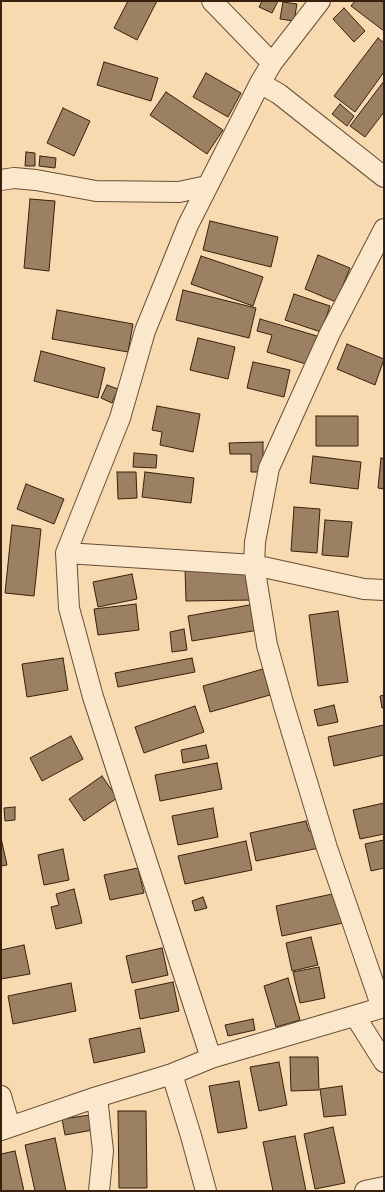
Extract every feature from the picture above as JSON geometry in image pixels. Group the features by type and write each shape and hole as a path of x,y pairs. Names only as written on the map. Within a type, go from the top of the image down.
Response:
{"street":[{"path":"212,1 272,63"},
{"path":"211,1058 93,697 69,608 66,553 120,418 145,332 188,224 260,83 272,63 320,1"},
{"path":"260,83 279,94 384,177"},
{"path":"1,180 14,178 36,180 96,191 179,192 207,186"},
{"path":"1,1096 5,1128 172,1074 211,1058 383,1008 327,848 284,706 267,645 254,564 255,542 269,468 330,333 384,229"},
{"path":"66,553 254,564 364,589 384,590"},
{"path":"355,1016 384,1062"},
{"path":"172,1074 206,1191"},
{"path":"97,1097 103,1151 99,1191"},
{"path":"365,1191 384,1188"}],"building":[{"path":"128,1 157,1 137,40 114,28"},
{"path":"262,1 278,1 272,13 259,7"},
{"path":"355,1 384,1 384,31 351,6"},
{"path":"283,2 297,4 294,21 280,19"},
{"path":"344,8 365,31 354,42 333,19"},
{"path":"378,38 384,43 384,72 355,112 334,96"},
{"path":"104,62 158,78 151,101 97,85"},
{"path":"206,73 241,93 228,117 193,97"},
{"path":"384,81 384,112 365,137 350,126"},
{"path":"166,92 223,130 207,154 150,115"},
{"path":"340,104 354,116 347,126 332,114"},
{"path":"63,108 90,121 74,156 47,143"},
{"path":"26,152 35,153 35,166 25,166"},
{"path":"40,156 56,158 55,168 39,166"},
{"path":"30,199 55,201 49,271 24,268"},
{"path":"210,221 278,237 271,267 203,250"},
{"path":"318,255 350,268 336,302 305,289"},
{"path":"201,256 263,277 253,306 191,284"},
{"path":"183,290 256,308 249,338 176,320"},
{"path":"294,294 330,306 321,332 285,320"},
{"path":"57,310 133,324 128,352 52,339"},
{"path":"260,319 317,336 309,365 267,352 272,335 257,331"},
{"path":"198,338 235,347 228,379 190,370"},
{"path":"347,344 384,359 375,385 337,369"},
{"path":"41,351 105,368 98,398 34,381"},
{"path":"253,362 290,370 284,397 247,388"},
{"path":"107,385 118,389 112,403 101,398"},
{"path":"157,406 200,414 193,452 160,445 162,432 152,430"},
{"path":"316,416 358,416 358,446 316,446"},
{"path":"263,442 263,472 251,472 251,454 230,454 229,443"},
{"path":"134,453 157,455 156,468 133,467"},
{"path":"313,456 361,462 358,489 310,483"},
{"path":"381,458 384,459 384,489 378,488"},
{"path":"117,472 136,472 137,498 118,499"},
{"path":"145,472 194,478 191,503 142,497"},
{"path":"26,484 64,499 54,524 17,509"},
{"path":"294,507 320,509 317,553 291,551"},
{"path":"325,520 352,522 348,557 322,555"},
{"path":"12,525 41,529 34,596 5,593"},
{"path":"253,566 254,600 186,601 185,568"},
{"path":"132,574 137,599 98,607 93,582"},
{"path":"136,604 139,630 98,635 94,609"},
{"path":"255,604 259,630 192,641 188,616"},
{"path":"338,611 348,682 318,686 309,615"},
{"path":"184,629 187,650 172,652 170,632"},
{"path":"63,658 68,690 27,697 22,664"},
{"path":"192,658 195,672 118,687 115,673"},
{"path":"263,669 270,695 210,712 203,686"},
{"path":"384,695 384,708 382,708 380,696"},
{"path":"334,705 338,722 318,726 314,710"},
{"path":"195,706 204,732 144,753 135,727"},
{"path":"384,725 384,755 334,766 328,737"},
{"path":"71,736 83,759 42,781 30,758"},
{"path":"206,745 209,758 183,763 181,750"},
{"path":"217,763 222,789 160,801 155,775"},
{"path":"102,776 117,798 84,821 69,799"},
{"path":"384,803 384,834 360,839 353,810"},
{"path":"15,807 15,820 5,821 4,808"},
{"path":"213,808 218,837 178,845 172,816"},
{"path":"306,821 309,831 320,829 324,847 256,861 250,833"},
{"path":"1,838 7,865 1,866"},
{"path":"384,840 384,868 371,871 365,844"},
{"path":"246,841 252,870 185,884 178,856"},
{"path":"63,849 69,880 44,885 38,855"},
{"path":"138,868 144,893 110,900 104,875"},
{"path":"74,889 82,923 56,929 51,907 59,905 56,894"},
{"path":"337,893 343,923 282,936 276,906"},
{"path":"203,897 207,908 195,911 192,901"},
{"path":"311,937 318,965 292,971 286,943"},
{"path":"24,945 30,974 1,979 1,950"},
{"path":"162,948 168,975 132,983 126,956"},
{"path":"319,967 325,998 300,1003 293,972"},
{"path":"288,978 300,1020 276,1027 264,986"},
{"path":"173,982 179,1011 140,1019 135,990"},
{"path":"71,983 76,1011 13,1024 8,996"},
{"path":"253,1019 255,1030 228,1036 225,1025"},
{"path":"140,1028 145,1052 94,1063 89,1039"},
{"path":"290,1057 318,1057 319,1090 291,1091"},
{"path":"279,1062 287,1105 259,1111 250,1067"},
{"path":"239,1081 247,1128 218,1133 209,1086"},
{"path":"342,1086 346,1115 324,1117 320,1089"},
{"path":"118,1111 146,1111 147,1188 119,1188"},
{"path":"90,1115 93,1130 65,1135 62,1119"},
{"path":"333,1127 345,1183 315,1189 304,1134"},
{"path":"295,1136 306,1191 273,1191 263,1142"},
{"path":"55,1138 66,1191 35,1191 25,1145"},
{"path":"15,1151 24,1191 1,1191 1,1154"}]}
